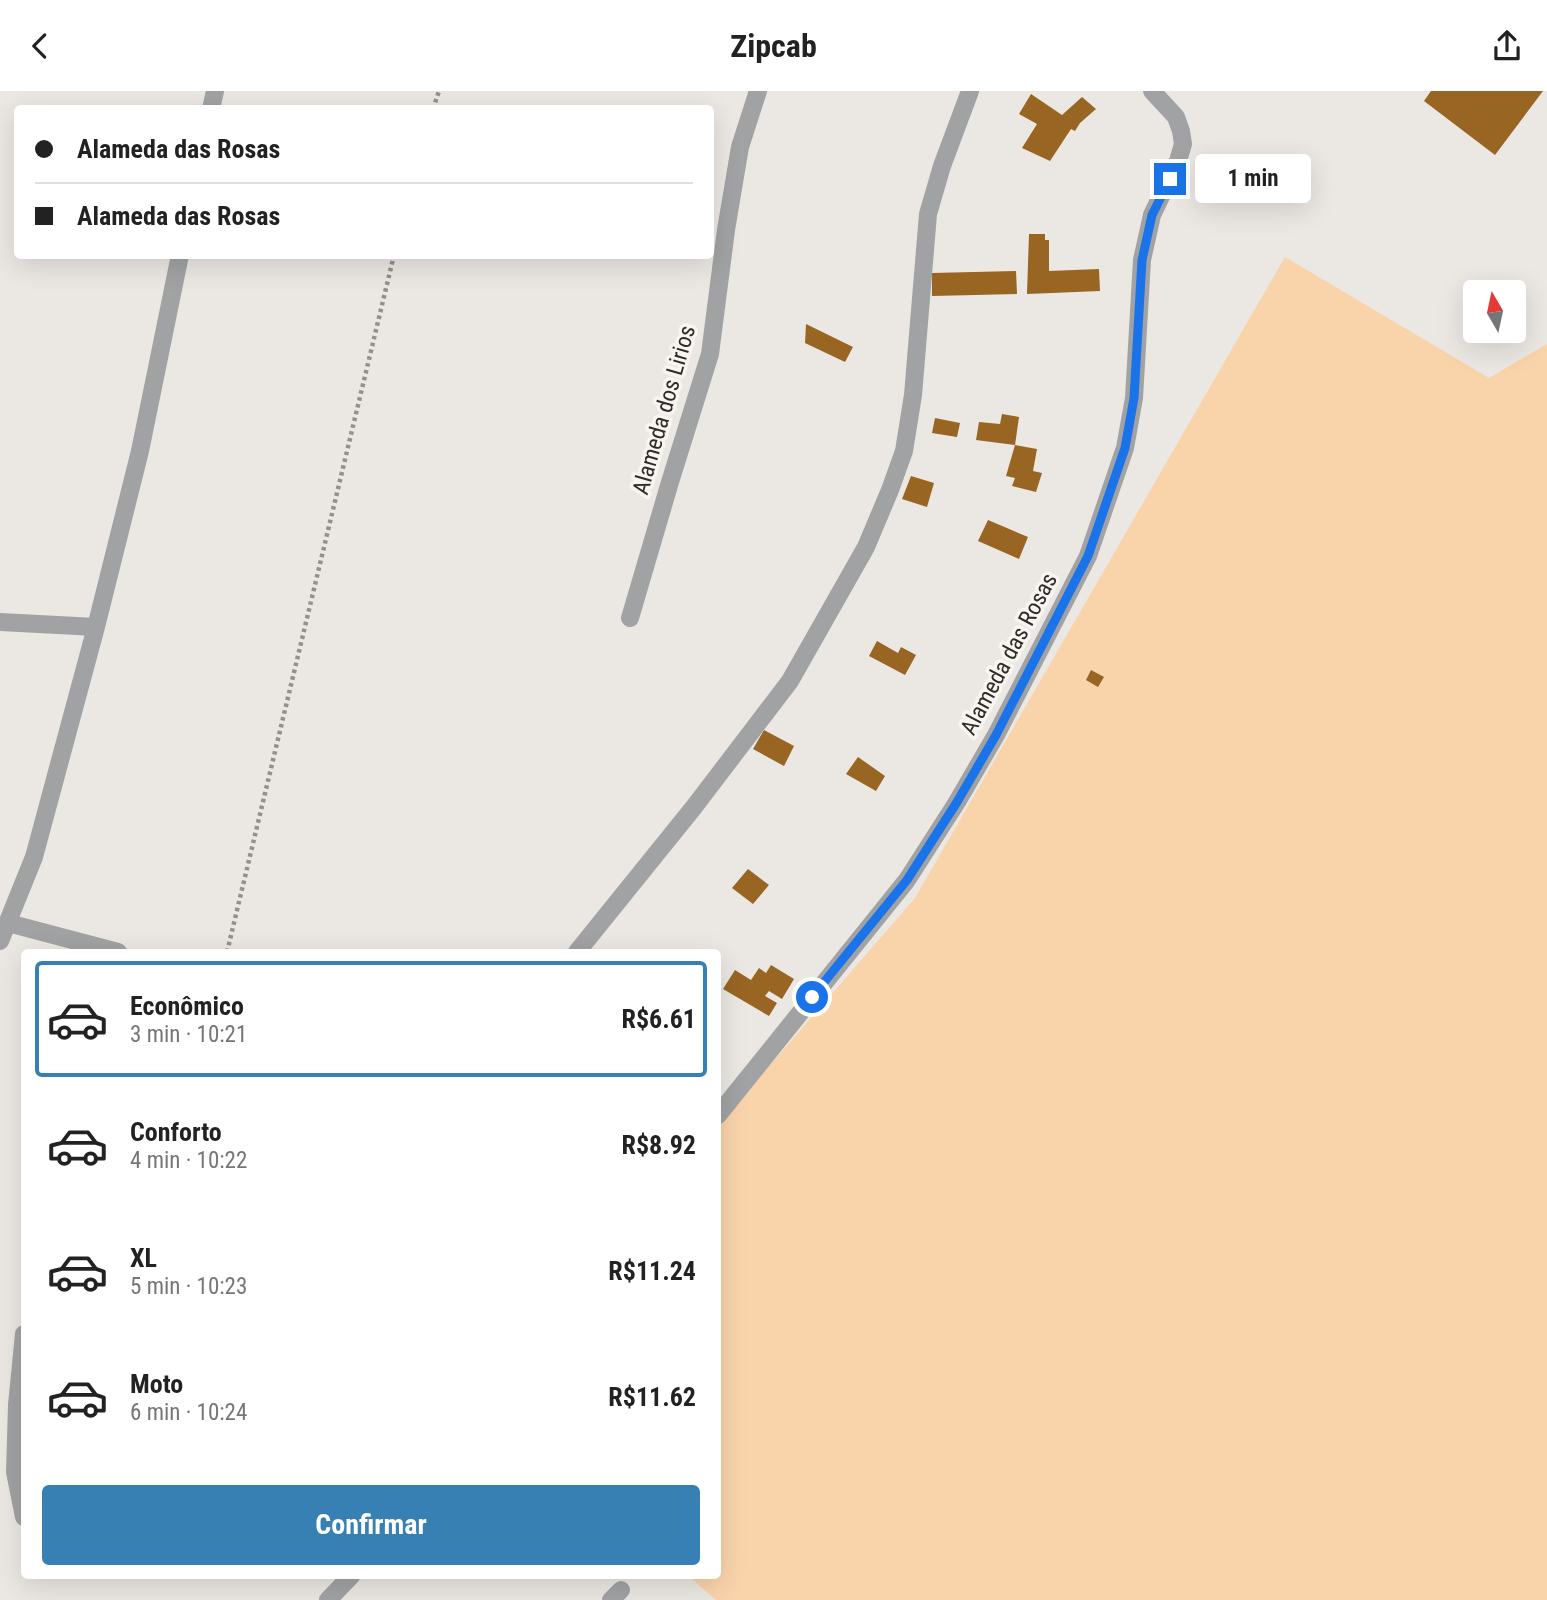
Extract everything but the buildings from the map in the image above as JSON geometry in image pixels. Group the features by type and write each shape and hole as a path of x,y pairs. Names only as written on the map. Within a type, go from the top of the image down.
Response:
{"street":[{"name":"Alameda dos Lirios","path":"630,618 710,354 740,147 758,91"},
{"path":"579,949 694,807 790,681 866,547 904,451 913,395 928,214 942,166 970,91"},
{"name":"Alameda das Rosas","path":"721,1111 907,880 996,735 1088,556 1125,448 1134,398 1142,260 1149,226 1183,144 1176,117 1152,91"},
{"path":"0,941 34,857 96,627 140,451 179,259"},
{"path":"0,622 96,627"},
{"path":"8,923 107,949"},
{"path":"21,1364 15,1472 21,1502"},
{"path":"328,1600 348,1579"}],"path":[{"path":"228,949 393,259"}],"shaded area":[{"path":"1285,257 1489,378 1547,344 1547,1600 716,1600 692,1579 721,1579 721,1122 915,898"}],"route":[{"path":"812,997 907,880 957,802 996,735 1088,556 1125,448 1134,398 1142,260 1152,215 1170,179"}]}
